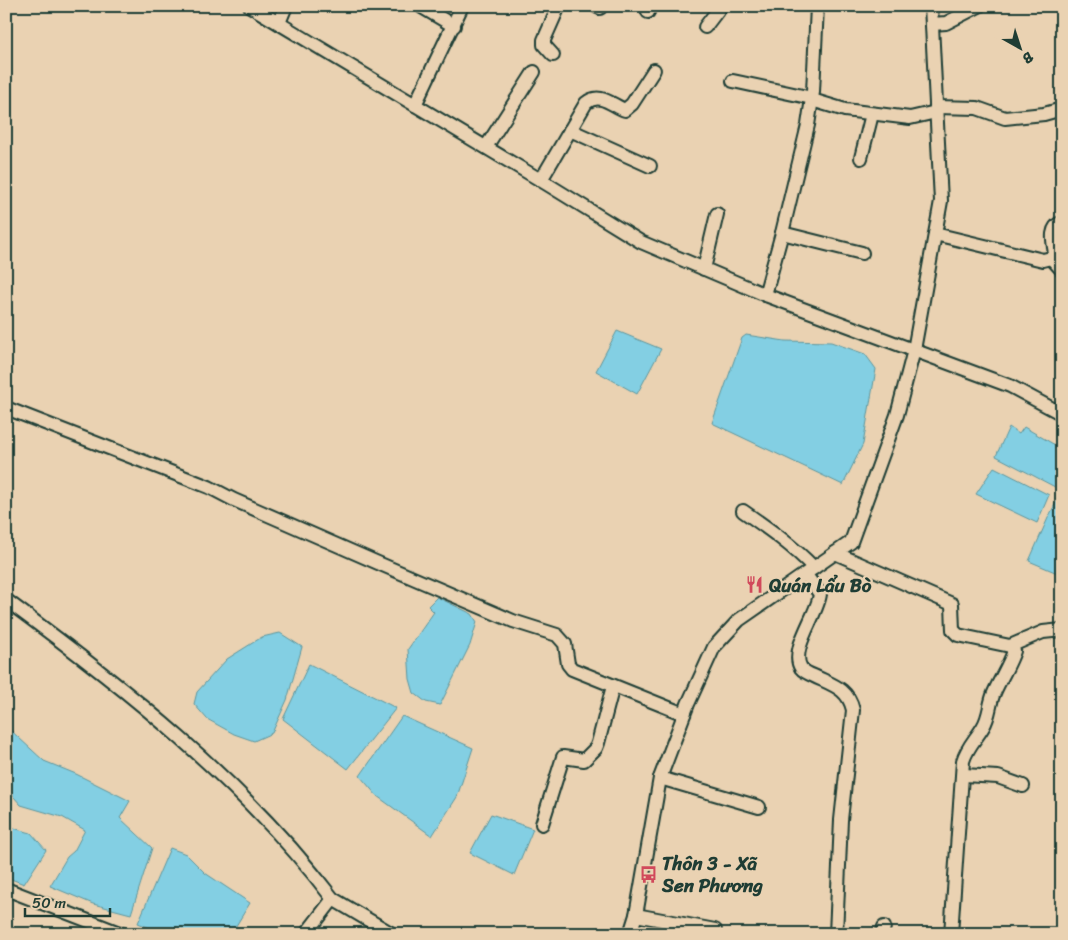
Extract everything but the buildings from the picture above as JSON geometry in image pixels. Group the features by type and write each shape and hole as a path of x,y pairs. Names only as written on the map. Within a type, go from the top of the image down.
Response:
{"street":[{"path":"250,6 641,242 765,294 1010,386 1062,414"},
{"path":"279,24 286,6"},
{"path":"422,6 422,8 454,26"},
{"path":"415,105 462,6"},
{"path":"553,55 544,46 544,40 559,6"},
{"path":"705,28 720,6"},
{"path":"765,294 808,125 812,99 817,6"},
{"path":"630,934 636,915 660,778 684,714 714,647 739,620 851,542 897,415 914,350 941,201 931,6"},
{"path":"932,24 946,22 979,6"},
{"path":"540,180 590,99 610,101 622,110 628,109 654,70"},
{"path":"486,147 534,72"},
{"path":"733,81 812,99 844,110 910,118 936,109 977,108 1005,118 1044,114 1062,109"},
{"path":"861,158 872,114"},
{"path":"570,130 650,166"},
{"path":"704,269 717,214"},
{"path":"935,234 1043,260 1051,258 1055,253 1053,230 1057,224 1062,222"},
{"path":"782,233 862,254"},
{"path":"1051,258 1062,270"},
{"path":"6,408 209,487 234,500 514,621 558,635 564,644 569,666 577,671 684,714"},
{"path":"743,511 776,534 800,554 820,594 820,599 800,645 798,659 800,667 805,672 844,691 851,699 853,710 841,820 836,934"},
{"path":"835,553 952,604 953,630 958,635 1010,646 1043,632 1062,630"},
{"path":"6,600 148,709 223,775 304,862 333,899 392,934"},
{"path":"951,934 966,750 984,726 991,709 994,693 1007,670 1014,651 1010,646"},
{"path":"542,824 563,758 584,760 596,748 613,686"},
{"path":"964,775 998,777 1023,786"},
{"path":"660,778 759,807"},
{"path":"6,889 122,934"},
{"path":"306,934 333,899"},
{"path":"636,915 714,930"}],"water":[{"path":"617,331 661,349 637,394 596,371"},
{"path":"746,335 785,341 831,342 865,354 876,369 863,444 843,485 712,423 742,338"},
{"path":"1009,427 1019,434 1024,427 1062,449 1062,474 1055,487 996,456"},
{"path":"994,467 1049,495 1037,523 976,494"},
{"path":"1062,491 1062,575 1029,561"},
{"path":"437,597 472,614 477,622 470,645 440,705 426,702 414,693 410,679 408,649 434,612 428,606"},
{"path":"280,633 302,647 287,700 272,733 254,741 234,734 207,719 194,704 197,692 227,659 262,637"},
{"path":"309,664 396,708 348,769 283,719"},
{"path":"402,716 473,748 457,797 432,836 377,796 360,776"},
{"path":"6,726 44,761 76,774 130,801 120,818 152,848 131,914 93,904 50,886 67,857 74,851 85,830 62,817 21,805 6,788"},
{"path":"491,814 533,829 514,875 470,853"},
{"path":"6,826 31,833 46,850 24,884 6,877"},
{"path":"170,848 186,854 205,873 250,903 231,934 164,934 138,923"}],"place":[{"name":"Quán Lẩu Bò","path":"755,585"},
{"name":"Thôn 3 - Xã Sen Phương","path":"648,874"}]}
